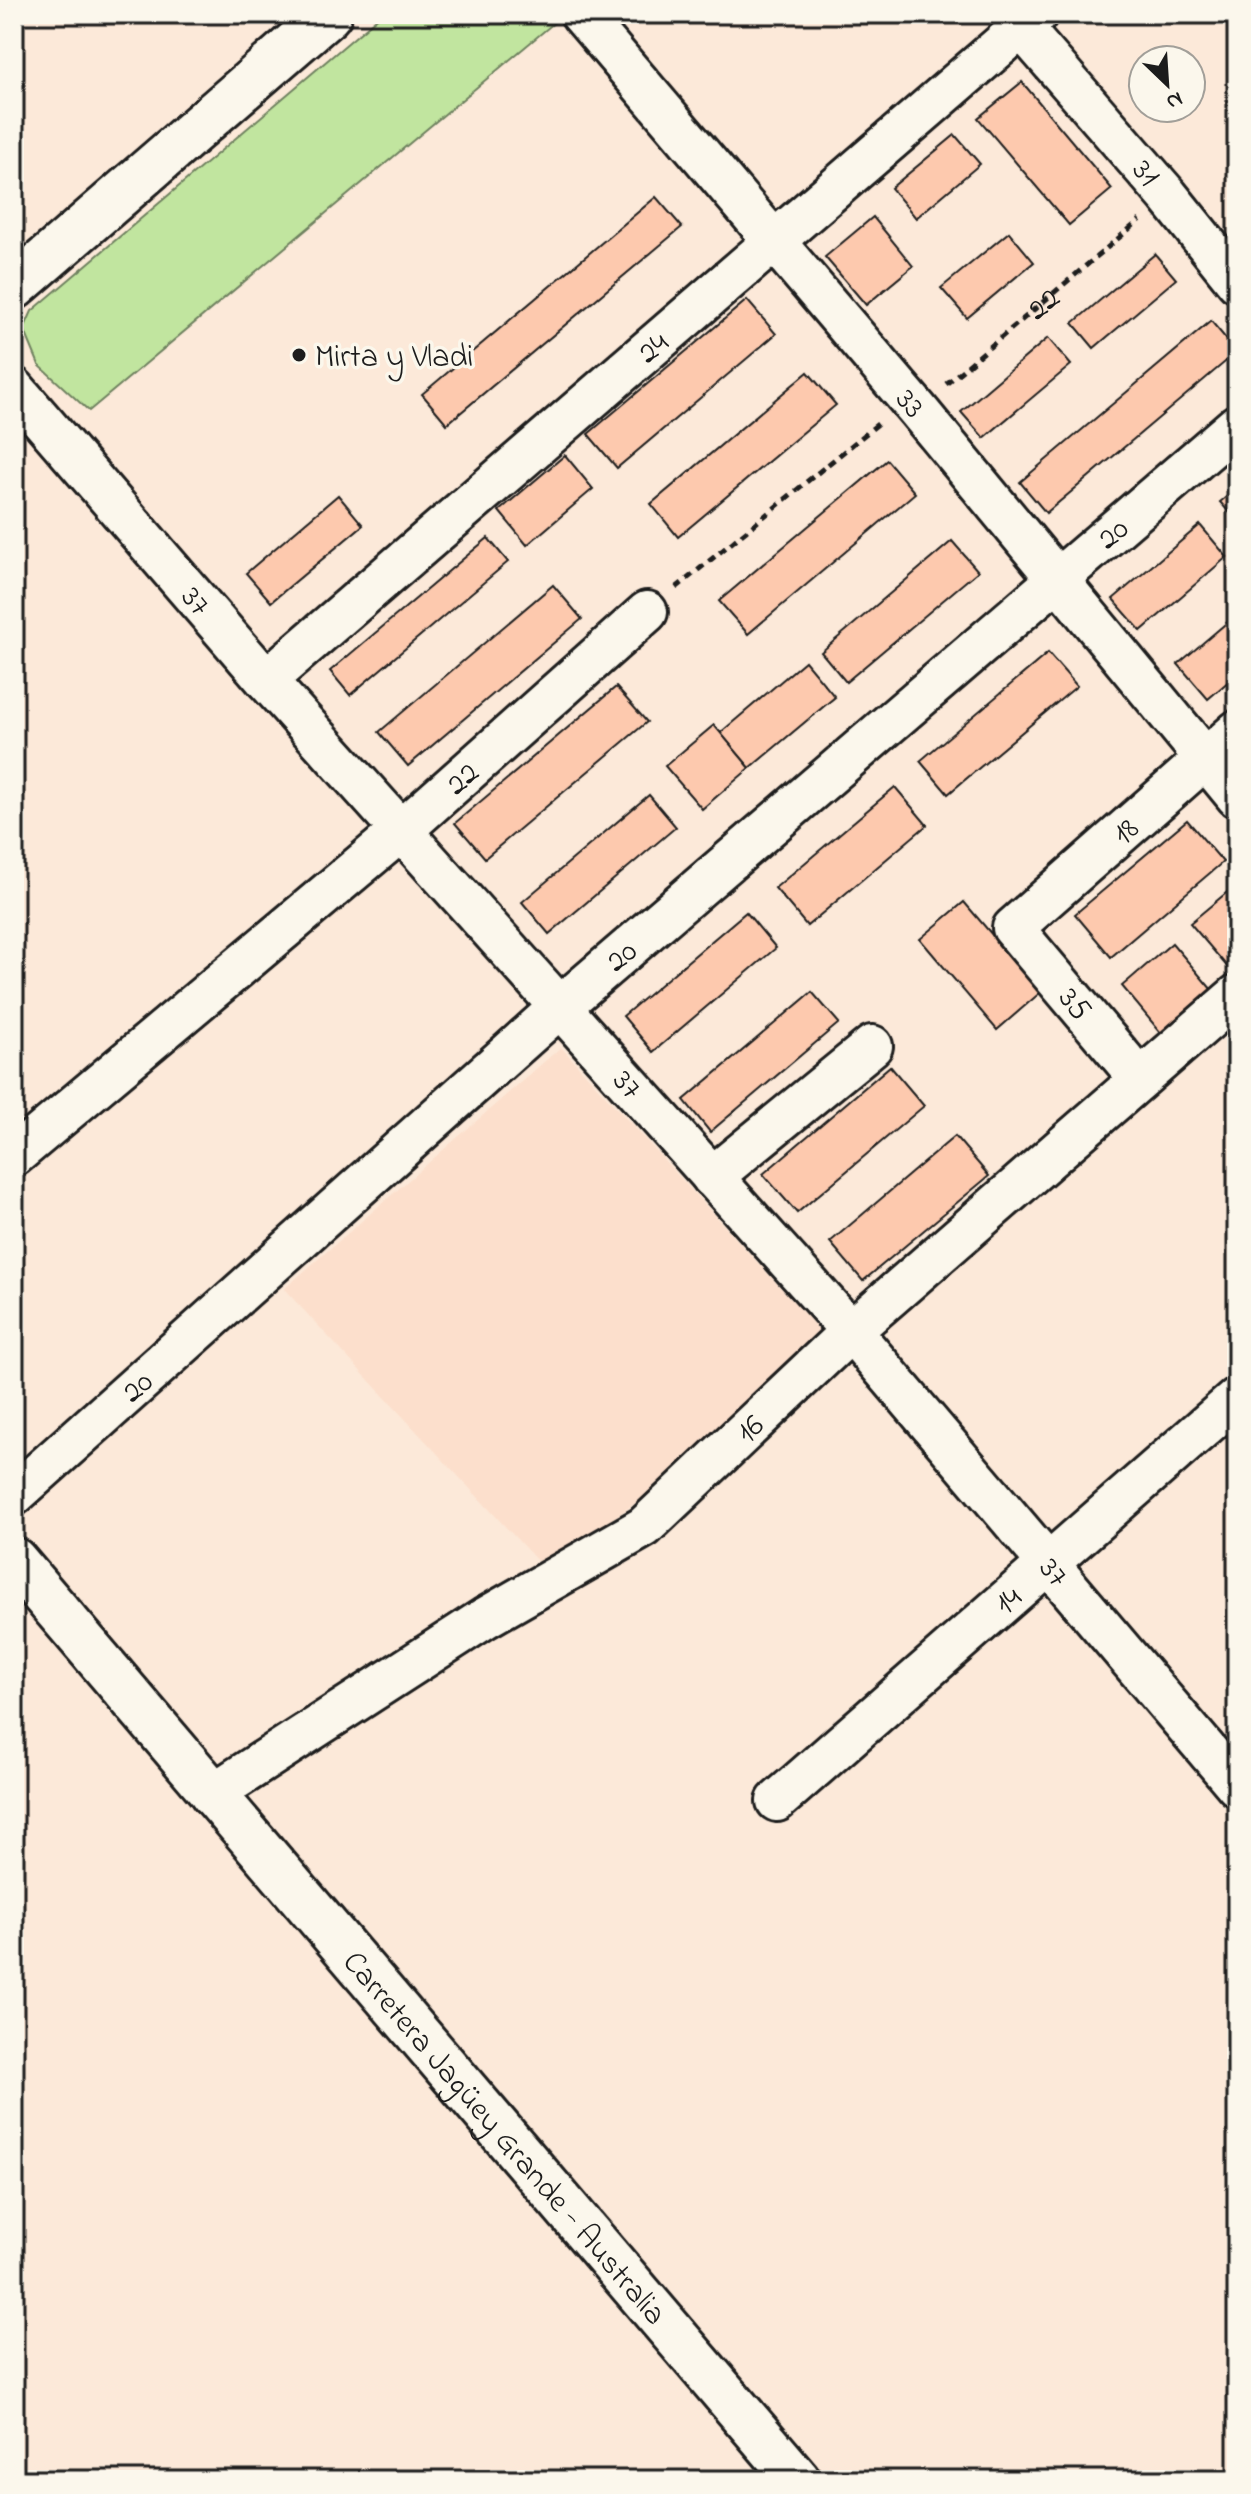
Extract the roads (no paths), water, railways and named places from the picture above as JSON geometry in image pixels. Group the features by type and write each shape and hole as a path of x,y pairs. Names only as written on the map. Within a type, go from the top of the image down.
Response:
{"main road":[{"path":"14,287 329,14"},
{"name":"Carretera Jagüey Grande - Australia","path":"14,1560 211,1795 798,2480"}],"street":[{"name":"33","path":"581,14 912,404 1237,797"},
{"name":"24","path":"266,680 1029,21"},
{"name":"31","path":"1029,21 1237,282"},
{"name":"37","path":"14,388 266,680 851,1331 1237,1786"},
{"name":"20","path":"14,1495 561,1006 1237,425"},
{"name":"22","path":"14,1156 401,831 647,612"},
{"name":"18","path":"1013,928 1237,731"},
{"name":"35","path":"1013,928 1140,1079"},
{"name":"16","path":"211,1795 485,1618 644,1527 851,1331 1237,995"},
{"path":"712,1177 872,1046"},
{"name":"14","path":"777,1801 1047,1561 1237,1398"}],"place":[{"name":"Mirta y Vladi","path":"299,355"}]}
